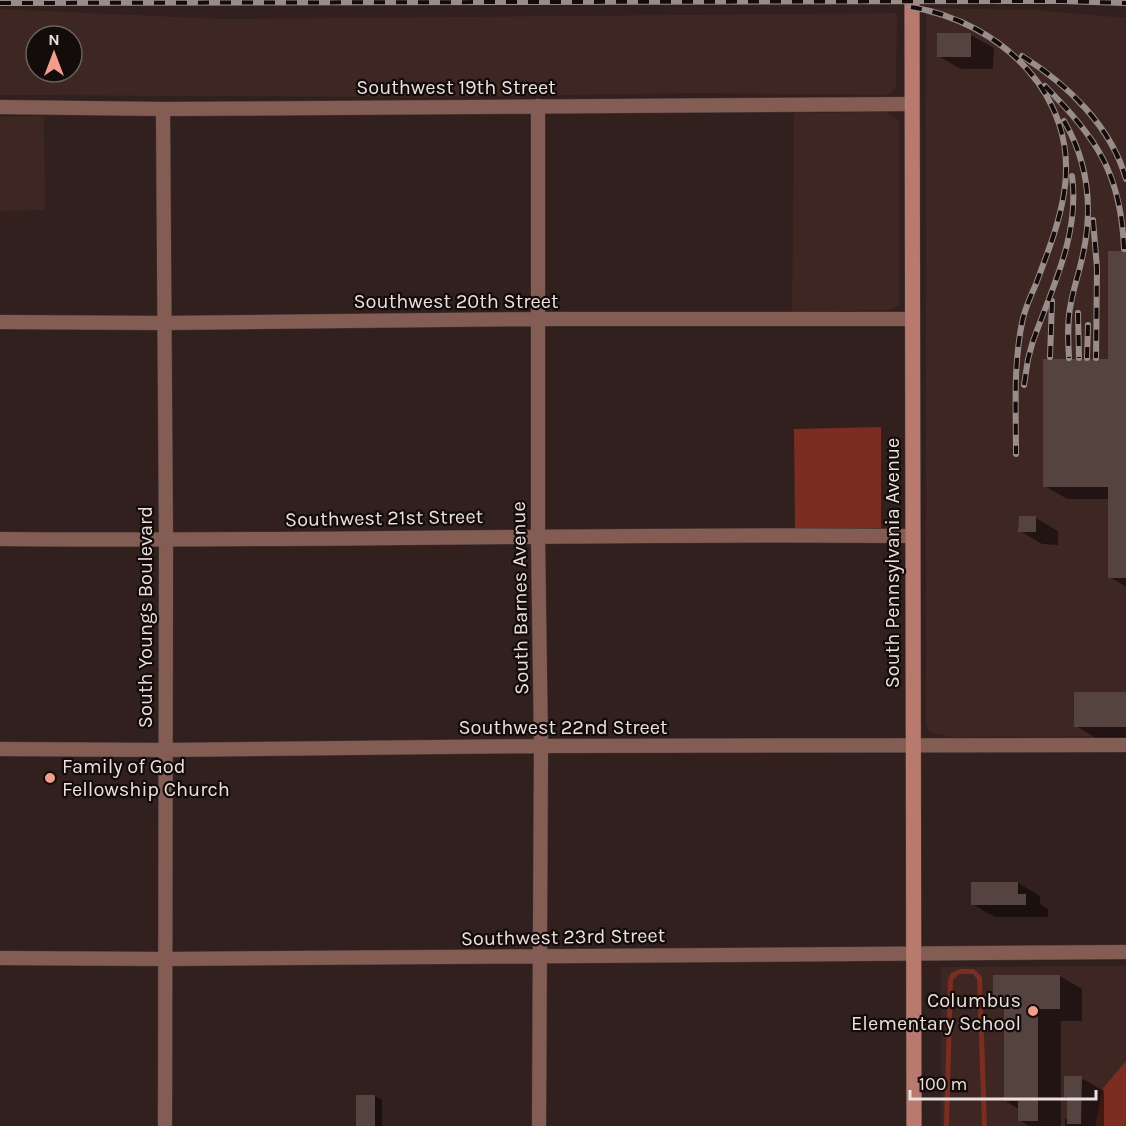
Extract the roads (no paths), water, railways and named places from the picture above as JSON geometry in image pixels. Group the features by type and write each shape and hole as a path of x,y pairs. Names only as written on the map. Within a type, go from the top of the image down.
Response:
{"main road":[{"name":"South Pennsylvania Avenue","path":"912,0 914,1126"}],"street":[{"name":"Southwest 19th Street","path":"0,107 163,109 912,104"},
{"name":"South Barnes Avenue","path":"538,106 538,536 541,746 539,1126"},
{"name":"South Youngs Boulevard","path":"163,109 166,541 165,1126"},
{"name":"Southwest 20th Street","path":"0,322 913,319"},
{"name":"Southwest 21st Street","path":"0,538 166,541 538,536 913,536"},
{"name":"Southwest 22nd Street","path":"0,749 1126,745"},
{"name":"Southwest 23rd Street","path":"0,958 166,959 1126,952"}],"railway":[{"path":"0,3 1061,1 1126,3"},
{"path":"911,7 944,15 975,29 1003,47 1027,69 1046,95 1060,125 1066,158 1064,193 1056,228 1023,318 1016,386 1016,454"},
{"path":"1022,56 1071,93 1085,108 1110,141 1126,179"},
{"path":"1045,86 1079,123 1103,159 1118,199 1124,249"},
{"path":"1064,121 1083,169 1088,203 1086,237 1069,316 1069,358"},
{"path":"1024,385 1033,341 1056,281 1068,240 1072,219 1072,176"},
{"path":"1093,220 1097,268 1096,358"},
{"path":"1050,357 1052,301"},
{"path":"1078,313 1079,358"},
{"path":"1087,358 1088,325"}],"place":[{"name":"Family of God Fellowship Church","path":"50,778"},
{"name":"Columbus Elementary School","path":"1033,1011"}]}
